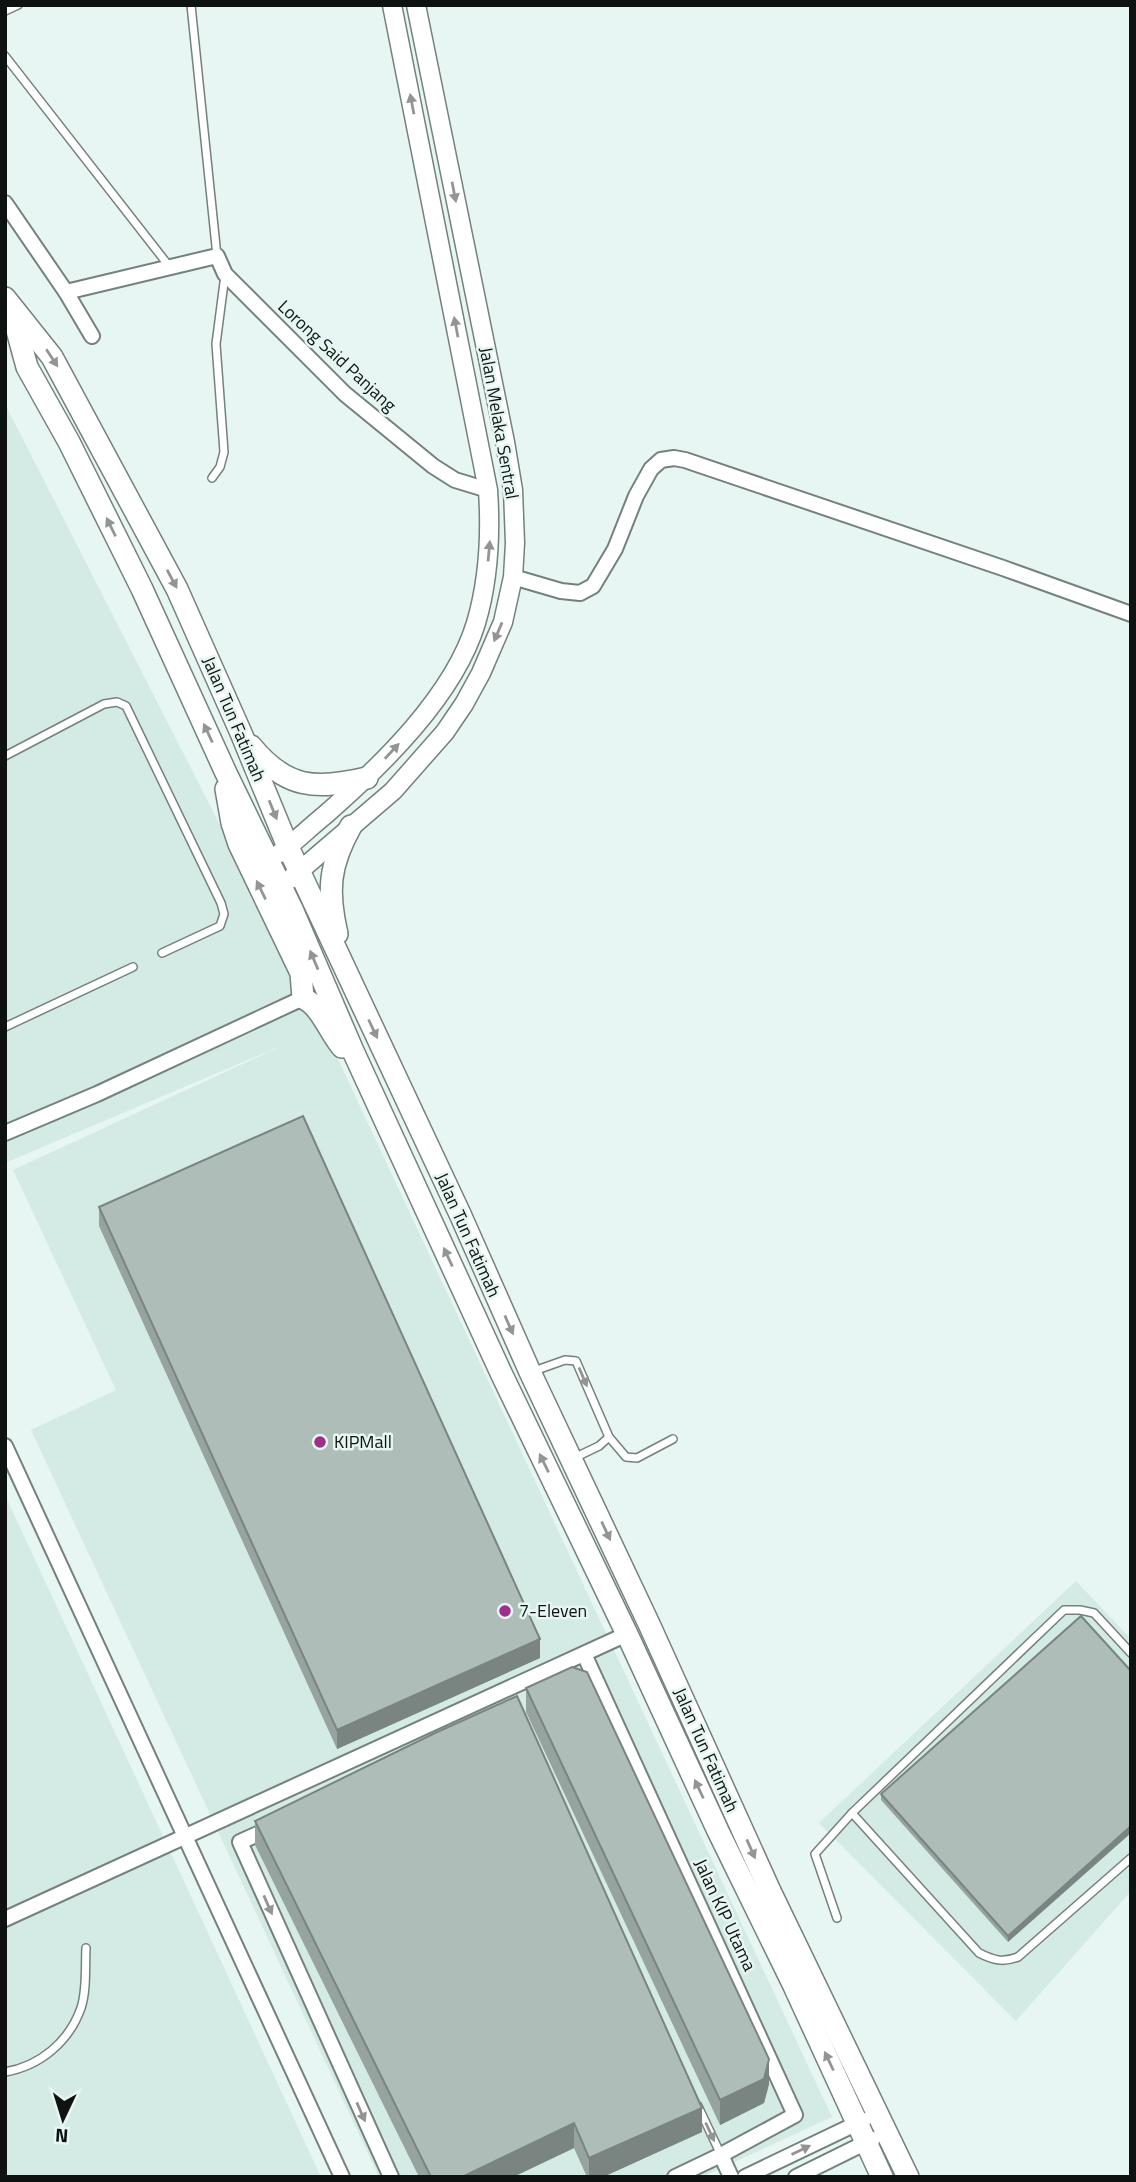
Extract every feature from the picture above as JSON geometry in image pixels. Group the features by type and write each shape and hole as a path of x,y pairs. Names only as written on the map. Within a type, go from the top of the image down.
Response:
{"main road":[{"name":"Jalan Tun Fatimah","path":"7,301 52,357 177,589 288,847 460,1214 530,1372 770,1891 908,2177"},
{"name":"Jalan Tun Fatimah","path":"7,301 27,367 69,442 142,590 281,886 353,1051 502,1375 882,2177"},
{"path":"241,733 261,758 279,774 295,782 317,786 366,778"},
{"path":"226,773 228,804 239,844 301,973 303,998 317,1008 343,1049 353,1051"},
{"path":"344,967 335,927 331,882 339,847 351,827"}],"street":[{"name":"Jalan Melaka Sentral","path":"269,861 366,778 409,732 435,699 458,665 475,625 485,584 490,543 488,490 392,5"},
{"name":"Jalan Melaka Sentral","path":"281,886 400,783 445,732 481,673 503,622 513,577 513,490 505,442 416,5"},
{"path":"5,203 66,292 92,336"},
{"path":"66,292 217,256"},
{"name":"Lorong Said Panjang","path":"217,256 225,274 355,402 433,466 455,480 488,490"},
{"path":"513,577 561,591 580,593 593,586 615,550 636,496 651,469 662,460 674,458 806,500 1131,614"},
{"path":"5,1133 97,1094 303,998"},
{"path":"5,1446 342,2177"},
{"path":"5,1919 627,1634"},
{"name":"Jalan KIP Utama","path":"584,1654 589,1681 795,2115 675,2177"},
{"path":"290,1819 240,1842 391,2177"},
{"path":"745,2177 857,2123 883,2122"},
{"path":"796,2177 866,2143 883,2122"},
{"path":"721,2155 731,2177"}],"lane":[{"path":"5,11 18,5"},
{"path":"191,5 217,256"},
{"path":"5,57 169,266"},
{"path":"212,478 220,467 224,452 216,344 225,274"},
{"path":"5,756 104,704 117,702 126,706 224,914 220,926 162,953"},
{"path":"5,1027 133,967"},
{"path":"530,1372 565,1360 576,1361 609,1437 626,1457 637,1458 673,1439"},
{"path":"572,1459 599,1446 609,1437"},
{"path":"837,1917 815,1854 852,1813 1064,1610 1094,1613 1131,1653"},
{"path":"852,1813 979,1953 993,1960 1006,1961 1018,1957 1131,1858"},
{"path":"5,2072 24,2069 49,2054 70,2031 82,2007 86,1948"},
{"path":"692,2092 721,2155"}],"shaded area":[{"path":"5,404 323,1027 832,2117 702,2177 379,2177 31,1430 116,1390 13,1170 288,1043 5,1163"},
{"path":"5,1495 321,2177 5,2177"},
{"path":"1076,1581 1131,1639 1131,1891 1016,2021 819,1823"}],"building":[{"name":"KIPMall","path":"303,1116 540,1639 337,1730 99,1207"},
{"path":"1081,1616 1131,1671 1131,1826 1008,1936 881,1794"},
{"path":"572,1667 587,1672 769,2059 764,2079 720,2100 526,1688"},
{"path":"517,1696 702,2108 589,2158 574,2123 462,2177 431,2177 255,1821"}],"place":[{"name":"KIPMall","path":"320,1442"},
{"name":"7-Eleven","path":"505,1611"}]}
